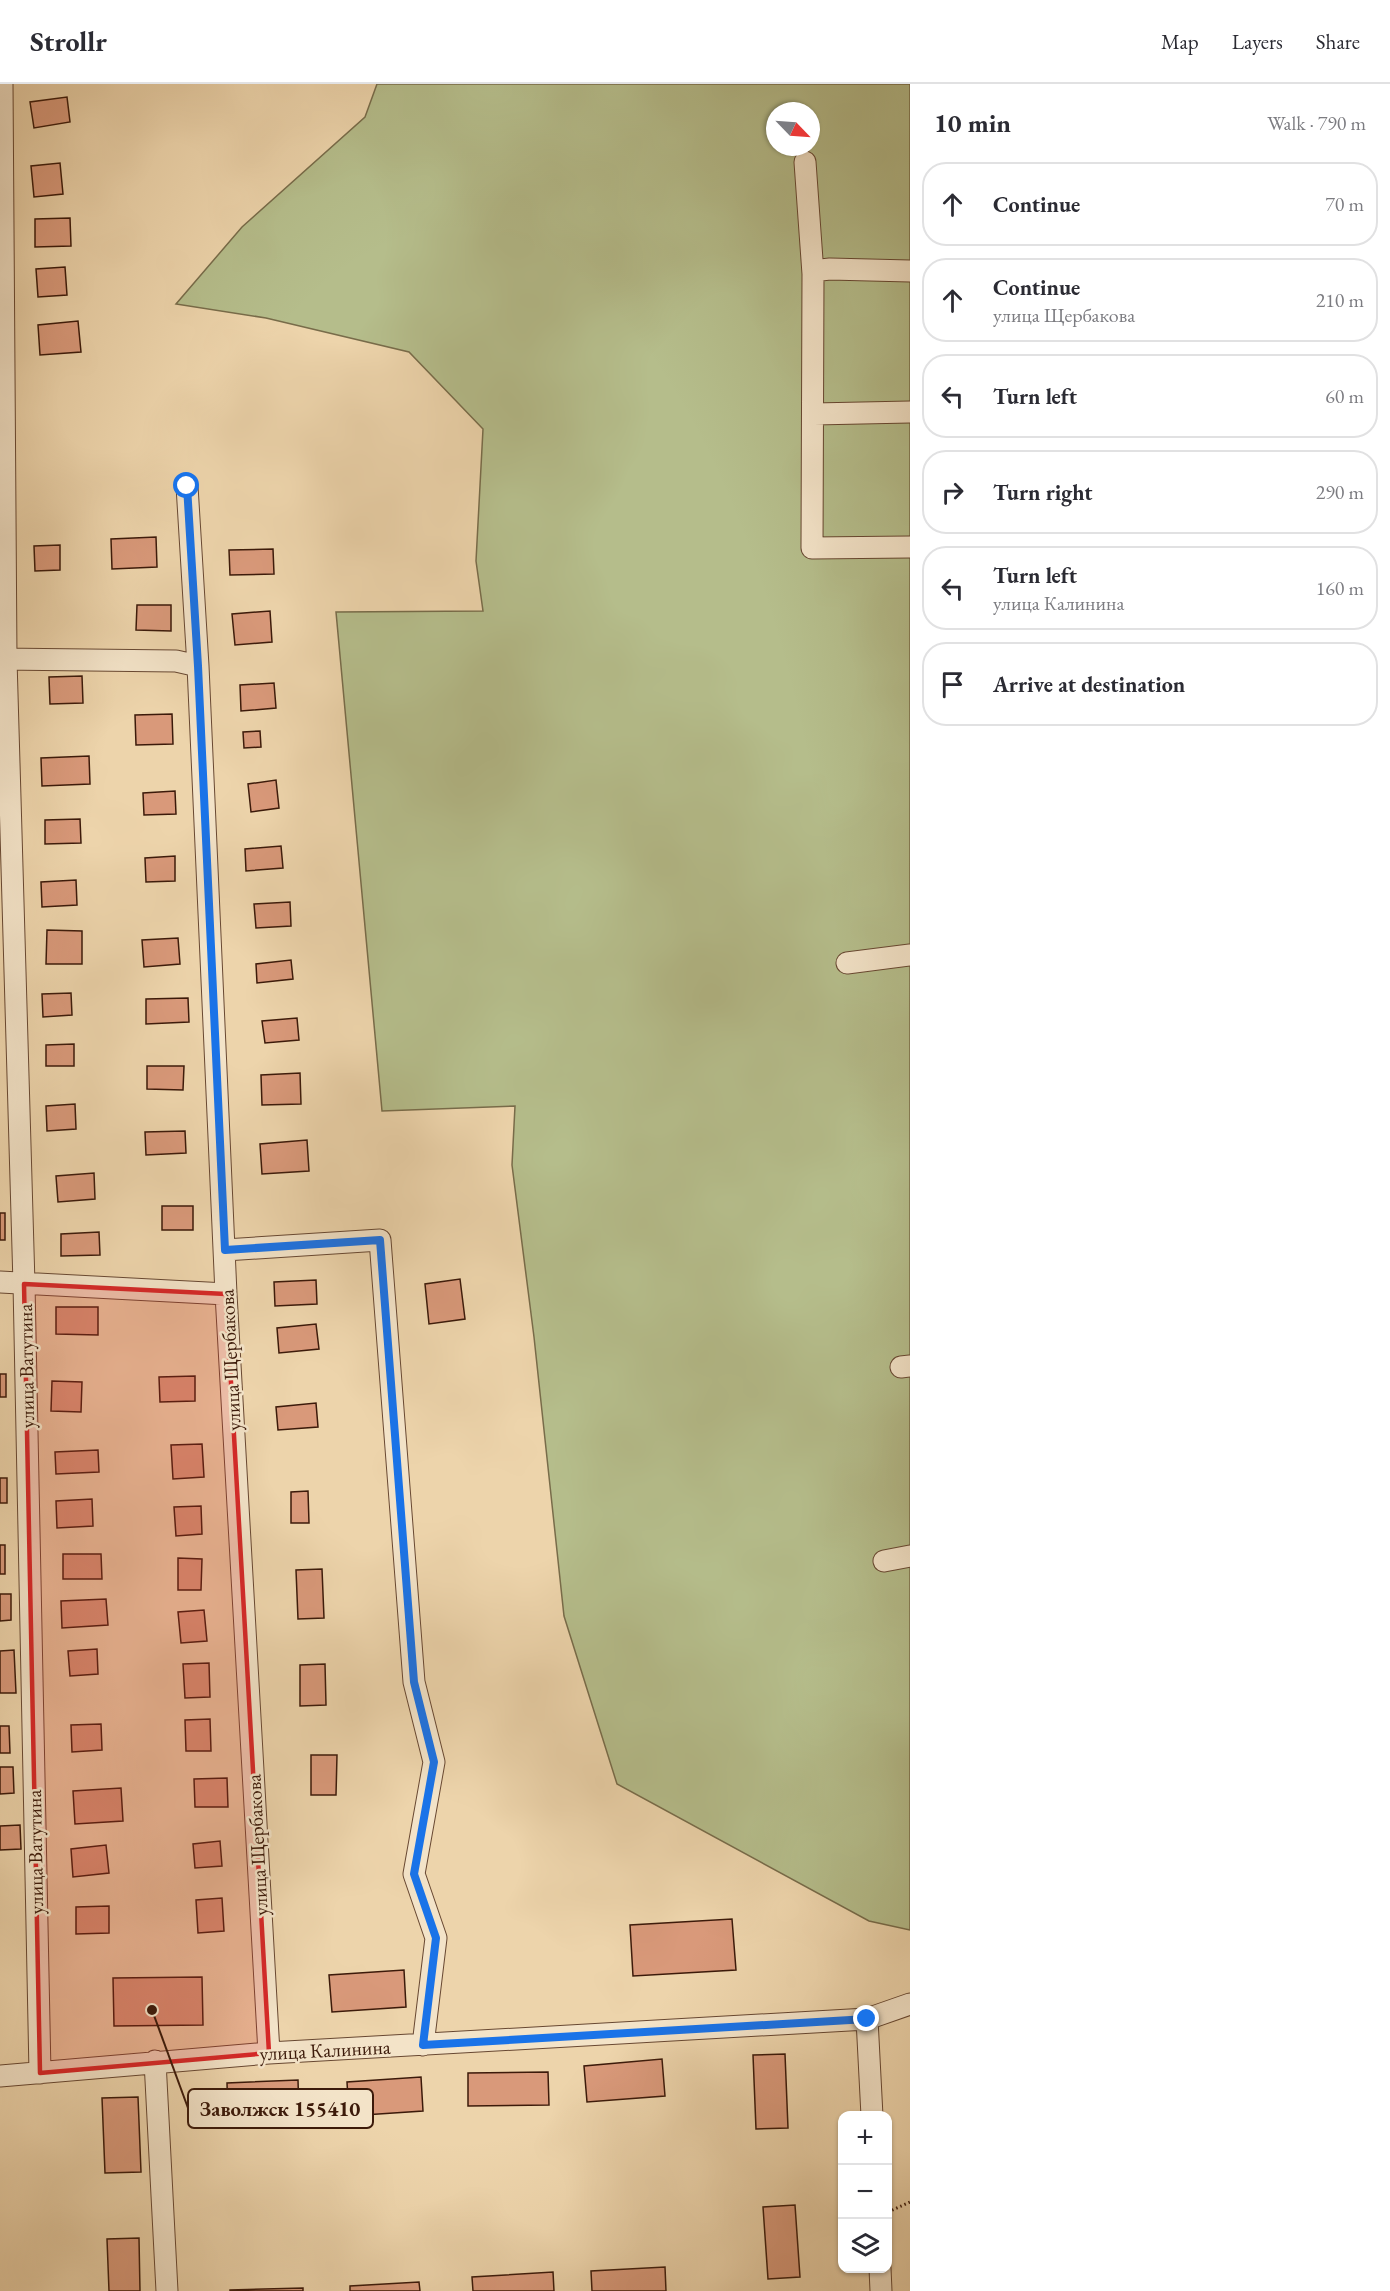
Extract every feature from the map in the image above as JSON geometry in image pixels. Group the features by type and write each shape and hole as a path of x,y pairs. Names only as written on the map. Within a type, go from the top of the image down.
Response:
{"street":[{"name":"улица Ватутина","path":"2,84 3,659 24,1284 40,2073"},
{"path":"805,162 813,274 812,548 910,547"},
{"path":"813,274 820,270 830,269 910,271"},
{"path":"814,414 910,412"},
{"name":"улица Щербакова","path":"187,486 198,666 226,1294 269,2053"},
{"path":"3,659 18,657 176,661 198,666"},
{"path":"847,963 910,955"},
{"path":"225,1250 380,1240 414,1682 434,1762 414,1874 436,1938 423,2045"},
{"path":"0,1282 226,1294"},
{"path":"884,1561 910,1556"},
{"name":"улица Калинина","path":"0,2076 269,2053 867,2019 910,2004"},
{"path":"867,2019 872,2111"},
{"path":"155,2061 167,2291"},
{"path":"880,2273 881,2291"}],"path":[{"path":"892,2210 910,2202"}],"highlighted area":[{"path":"24,1284 226,1294 269,2053 40,2073"}],"green space":[{"path":"377,84 910,84 910,1930 869,1921 617,1784 564,1616 534,1337 512,1165 515,1106 382,1111 336,612 483,611 476,561 483,429 409,352 266,318 176,304 242,227 365,117"}],"building":[{"path":"67,97 70,122 34,128 30,102"},
{"path":"60,163 63,194 34,197 31,166"},
{"path":"70,218 71,246 35,247 35,219"},
{"path":"65,267 67,295 38,297 36,269"},
{"path":"78,321 81,352 40,355 38,325"},
{"path":"156,537 157,567 112,569 111,539"},
{"path":"60,545 60,570 35,571 34,546"},
{"path":"273,549 274,574 230,575 229,550"},
{"path":"137,605 171,605 171,631 136,630"},
{"path":"270,611 272,642 235,645 232,614"},
{"path":"82,676 83,703 50,704 49,677"},
{"path":"274,683 276,708 241,711 240,685"},
{"path":"172,714 173,744 136,745 135,715"},
{"path":"260,731 261,747 244,748 243,732"},
{"path":"89,756 90,784 42,786 41,758"},
{"path":"276,780 279,808 251,812 248,784"},
{"path":"175,791 176,814 144,815 143,793"},
{"path":"80,819 81,843 45,844 45,820"},
{"path":"281,846 283,868 246,871 245,849"},
{"path":"175,856 175,881 146,882 145,858"},
{"path":"76,880 77,905 42,907 41,882"},
{"path":"290,902 291,926 256,928 254,904"},
{"path":"47,930 82,931 82,964 46,964"},
{"path":"178,938 180,964 144,967 142,940"},
{"path":"291,960 293,979 257,983 256,964"},
{"path":"71,993 72,1015 43,1017 42,994"},
{"path":"188,998 189,1022 146,1024 146,999"},
{"path":"297,1018 299,1040 265,1043 262,1021"},
{"path":"74,1044 74,1066 46,1066 46,1045"},
{"path":"147,1066 184,1066 183,1090 147,1089"},
{"path":"300,1073 301,1104 262,1105 261,1075"},
{"path":"75,1104 76,1129 47,1131 46,1106"},
{"path":"185,1131 186,1153 146,1155 145,1132"},
{"path":"307,1140 309,1171 262,1174 260,1144"},
{"path":"94,1173 95,1199 58,1202 56,1176"},
{"path":"162,1206 193,1206 193,1230 162,1230"},
{"path":"0,1213 5,1213 5,1240 0,1240"},
{"path":"99,1232 100,1255 61,1256 61,1234"},
{"path":"460,1279 465,1319 429,1324 425,1284"},
{"path":"316,1280 317,1304 275,1306 274,1282"},
{"path":"56,1307 98,1307 98,1335 56,1334"},
{"path":"316,1324 319,1349 279,1353 277,1328"},
{"path":"0,1374 6,1374 6,1397 0,1397"},
{"path":"195,1376 195,1401 160,1402 159,1377"},
{"path":"52,1381 82,1382 81,1412 51,1411"},
{"path":"316,1403 318,1427 278,1430 276,1407"},
{"path":"202,1444 204,1477 173,1479 171,1445"},
{"path":"98,1450 99,1472 56,1474 55,1452"},
{"path":"0,1478 7,1478 7,1503 0,1503"},
{"path":"308,1491 309,1523 291,1523 291,1492"},
{"path":"92,1499 93,1526 57,1528 56,1501"},
{"path":"201,1506 202,1534 176,1536 174,1507"},
{"path":"0,1545 5,1545 5,1574 0,1574"},
{"path":"63,1554 101,1554 102,1579 63,1579"},
{"path":"178,1558 202,1559 201,1590 178,1590"},
{"path":"322,1569 324,1618 298,1619 296,1570"},
{"path":"0,1594 11,1594 11,1620 0,1621"},
{"path":"106,1599 108,1625 62,1628 61,1601"},
{"path":"204,1610 207,1641 181,1643 178,1612"},
{"path":"97,1649 98,1674 70,1676 68,1651"},
{"path":"14,1650 16,1693 0,1693 0,1651"},
{"path":"209,1663 210,1697 185,1698 183,1664"},
{"path":"325,1664 326,1705 300,1706 300,1665"},
{"path":"210,1719 211,1751 186,1751 185,1720"},
{"path":"101,1724 102,1750 72,1752 71,1725"},
{"path":"0,1726 9,1726 10,1753 0,1753"},
{"path":"311,1755 337,1755 336,1795 311,1795"},
{"path":"0,1767 13,1767 14,1793 0,1794"},
{"path":"227,1778 228,1807 195,1807 194,1779"},
{"path":"121,1788 123,1821 75,1824 73,1791"},
{"path":"20,1825 21,1849 0,1850 0,1826"},
{"path":"220,1841 222,1866 195,1868 193,1844"},
{"path":"106,1845 109,1873 73,1877 71,1849"},
{"path":"222,1898 224,1931 198,1933 196,1900"},
{"path":"109,1906 109,1933 76,1934 76,1907"},
{"path":"732,1919 736,1970 633,1976 630,1925"},
{"path":"404,1970 406,2007 332,2012 329,1975"},
{"path":"202,1977 203,2025 114,2026 113,1978"},
{"path":"785,2054 788,2128 756,2129 753,2055"},
{"path":"662,2059 665,2096 587,2102 584,2066"},
{"path":"548,2072 549,2105 468,2106 468,2073"},
{"path":"421,2077 423,2111 349,2116 347,2082"},
{"path":"298,2080 299,2115 228,2118 227,2083"},
{"path":"138,2097 141,2172 105,2173 102,2098"},
{"path":"795,2205 800,2277 768,2279 763,2207"},
{"path":"139,2238 140,2291 109,2291 107,2239"},
{"path":"665,2267 666,2291 592,2291 591,2271"},
{"path":"553,2272 554,2291 473,2291 472,2277"},
{"path":"419,2282 420,2291 350,2291 350,2286"},
{"path":"303,2288 303,2291 230,2291 230,2290"}],"place":[{"name":"Заволжск 155410","path":"152,2010"}],"route":[{"path":"187,486 198,666 225,1250 380,1240 414,1682 434,1762 414,1874 436,1938 423,2045 867,2019"}]}
